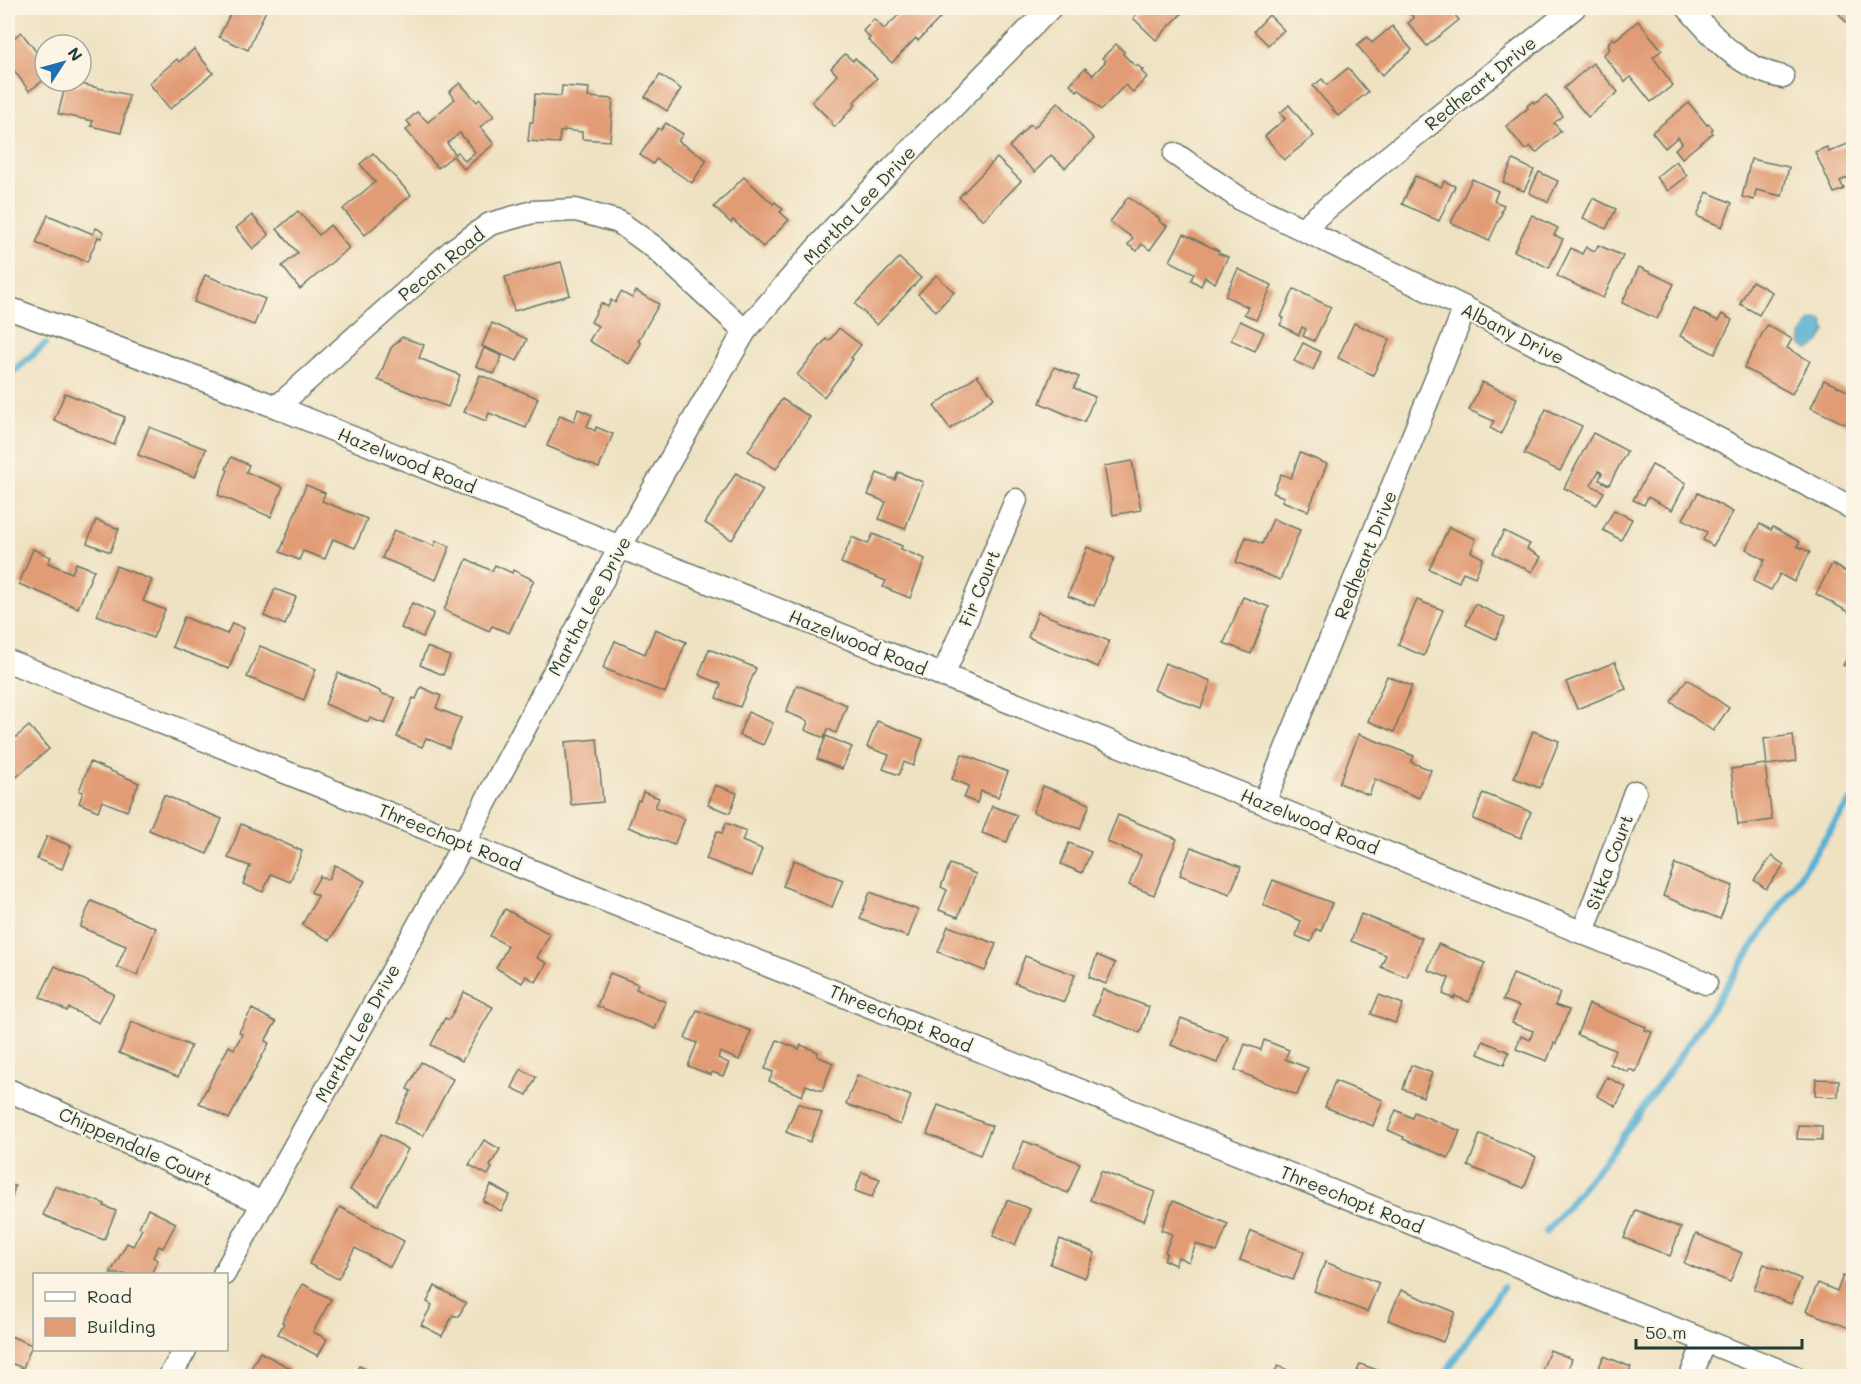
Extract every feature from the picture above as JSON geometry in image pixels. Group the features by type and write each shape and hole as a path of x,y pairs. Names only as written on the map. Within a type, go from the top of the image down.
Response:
{"street":[{"name":"Martha Lee Drive","path":"225,1273 464,843 620,547 745,331 836,226 1050,8"},
{"name":"Redheart Drive","path":"1303,228 1574,8"},
{"path":"1688,8 1730,53 1756,70 1783,77"},
{"name":"Albany Drive","path":"1175,154 1242,200 1465,308 1854,510"},
{"name":"Pecan Road","path":"277,407 453,250 490,224 534,212 576,210 619,222 655,248 745,331"},
{"name":"Hazelwood Road","path":"8,308 277,407 1706,983"},
{"name":"Redheart Drive","path":"1264,803 1465,308"},
{"name":"Fir Court","path":"943,676 1016,500"},
{"name":"Threechopt Road","path":"8,661 1793,1377"},
{"name":"Sitka Court","path":"1583,932 1635,792"},
{"name":"Chippendale Court","path":"8,1090 263,1203"},
{"path":"1691,1377 1705,1341"},
{"path":"170,1377 183,1351"}],"water":[{"path":"1817,319 1823,321 1826,331 1818,344 1809,350 1802,345 1801,336 1810,322"}],"building":[{"path":"220,8 267,8 248,50 219,37 231,12"},
{"path":"906,8 929,8 940,18 918,41 916,38 892,63 868,40 870,38 863,31 874,19 884,29"},
{"path":"1143,8 1187,8 1156,40 1133,18"},
{"path":"1449,8 1459,20 1427,46 1408,23 1414,18 1406,9"},
{"path":"1834,8 1854,8 1854,17 1847,23"},
{"path":"1269,15 1284,30 1268,45 1254,31"},
{"path":"1638,21 1662,50 1653,57 1673,85 1651,102 1631,77 1625,82 1603,55 1610,49 1608,43 1613,38 1615,40"},
{"path":"1392,26 1412,50 1382,75 1357,45 1367,37 1372,43"},
{"path":"21,32 33,48 33,88 29,91 8,62 8,43"},
{"path":"1116,44 1136,67 1137,65 1143,70 1141,71 1147,77 1133,92 1125,85 1101,110 1079,89 1077,91 1070,84 1085,68 1093,75 1106,61 1102,58"},
{"path":"194,49 213,73 170,109 149,83 177,59 179,62"},
{"path":"845,54 853,61 855,58 877,78 854,102 856,104 835,127 812,102 837,75 831,68"},
{"path":"1593,63 1618,92 1588,117 1564,88"},
{"path":"1348,68 1368,92 1338,116 1313,86 1322,79 1327,85"},
{"path":"660,75 681,89 667,111 645,97"},
{"path":"460,83 477,102 480,99 494,116 480,127 494,144 464,169 453,156 438,168 406,130 411,126 407,121 417,112 428,122 455,99 449,92","holes":["460,133 475,152 465,161 458,152 455,154 447,143"]},
{"path":"562,86 589,88 588,97 613,99 610,141 582,139 582,132 564,130 560,132 559,143 528,141 530,122 533,122 535,94 561,96"},
{"path":"93,87 129,95 121,133 91,126 93,121 58,114 63,93 93,93"},
{"path":"1546,95 1563,116 1554,123 1561,131 1536,153 1530,146 1525,150 1506,126 1533,101 1537,102"},
{"path":"1058,102 1094,139 1065,168 1051,155 1035,172 1009,147 1030,124 1034,128"},
{"path":"1689,103 1713,129 1711,131 1713,133 1682,158 1675,149 1682,143 1678,137 1665,148 1652,132"},
{"path":"1289,105 1314,136 1284,160 1265,136 1285,119 1280,113"},
{"path":"666,123 683,134 678,141 707,160 692,183 656,159 653,164 640,155 658,128 661,130"},
{"path":"1852,142 1854,175 1840,181 1844,189 1834,193 1815,152 1827,147 1829,152"},
{"path":"373,153 411,195 365,235 343,209 375,182 360,164"},
{"path":"997,158 1021,181 983,220 959,197"},
{"path":"1751,159 1789,167 1782,196 1756,190 1754,200 1742,197"},
{"path":"1513,160 1534,170 1524,191 1503,182"},
{"path":"1676,161 1687,176 1668,191 1656,177"},
{"path":"1539,172 1558,181 1548,202 1529,193"},
{"path":"1415,176 1441,187 1444,181 1455,186 1439,221 1402,204"},
{"path":"744,177 773,204 775,202 783,209 780,212 789,220 763,247 733,220 731,223 714,207"},
{"path":"1472,179 1498,191 1494,201 1504,205 1489,241 1451,223"},
{"path":"1707,192 1732,203 1722,227 1697,216"},
{"path":"1128,197 1167,226 1150,250 1142,244 1137,251 1128,245 1133,238 1110,222"},
{"path":"1593,198 1616,209 1606,229 1583,218"},
{"path":"298,211 319,235 330,225 349,248 300,289 282,266 298,253 277,229"},
{"path":"48,215 93,234 96,228 104,232 101,238 98,237 87,262 36,243"},
{"path":"252,215 269,235 253,249 236,228"},
{"path":"1532,215 1558,228 1554,235 1563,239 1549,268 1514,251"},
{"path":"1184,234 1228,257 1215,283 1205,277 1201,286 1191,280 1194,273 1170,261"},
{"path":"1598,245 1623,256 1603,298 1557,276 1571,248 1582,254 1586,247 1595,251"},
{"path":"899,258 921,278 877,325 855,304"},
{"path":"561,262 570,295 514,311 505,277"},
{"path":"1639,267 1674,284 1657,319 1622,303"},
{"path":"1238,269 1272,285 1256,320 1244,314 1248,307 1225,296"},
{"path":"205,275 265,299 254,325 194,302"},
{"path":"936,275 954,292 936,311 918,294"},
{"path":"1752,281 1772,292 1759,315 1740,304"},
{"path":"1294,289 1331,307 1314,341 1303,336 1306,329 1302,327 1299,335 1280,325 1284,318 1281,317"},
{"path":"636,291 659,304 638,341 641,343 629,364 589,341 598,326 591,322 601,303 608,307 611,300 615,303 621,292 632,298"},
{"path":"1694,309 1718,321 1722,314 1732,320 1715,354 1680,336"},
{"path":"1240,321 1264,332 1255,351 1231,340"},
{"path":"492,323 527,339 517,361 482,346"},
{"path":"1354,323 1390,339 1373,375 1338,358"},
{"path":"1767,325 1792,339 1787,348 1810,361 1792,394 1744,368"},
{"path":"839,328 861,345 824,397 797,375 826,339 829,341"},
{"path":"402,337 424,345 419,358 460,375 448,407 378,380 391,348"},
{"path":"1303,343 1321,352 1313,370 1294,361"},
{"path":"484,348 502,356 494,374 476,366"},
{"path":"1054,367 1079,377 1074,388 1095,397 1084,422 1040,403"},
{"path":"480,375 538,398 526,428 489,413 486,421 464,412"},
{"path":"977,375 994,398 950,429 934,406"},
{"path":"1824,380 1854,394 1854,428 1811,408"},
{"path":"1482,382 1517,398 1501,434 1490,428 1494,421 1469,410"},
{"path":"65,393 125,417 114,445 54,420"},
{"path":"782,399 810,417 776,469 748,451"},
{"path":"578,409 592,415 587,426 589,428 595,431 596,427 613,434 599,468 547,446 560,415 574,421"},
{"path":"1546,409 1582,426 1560,471 1524,454"},
{"path":"149,427 206,449 195,477 138,455"},
{"path":"1593,433 1627,451 1609,485 1599,480 1602,473 1599,471 1591,485 1604,492 1597,505 1564,488"},
{"path":"1300,453 1327,464 1308,511 1282,501 1284,497 1273,493 1281,474 1291,478"},
{"path":"231,457 249,465 246,472 283,487 271,517 218,495"},
{"path":"1132,461 1141,510 1113,515 1104,466"},
{"path":"1652,465 1686,483 1672,510 1648,497 1644,505 1633,500"},
{"path":"898,472 923,482 905,529 879,519 886,502 868,495 877,473 895,480"},
{"path":"736,473 763,490 732,540 705,523"},
{"path":"306,485 325,493 322,501 367,519 355,548 333,539 325,559 303,551 299,560 280,552"},
{"path":"1698,493 1733,512 1713,546 1703,540 1707,532 1683,519"},
{"path":"1614,510 1632,519 1621,540 1603,530"},
{"path":"1273,519 1300,530 1280,580 1236,562 1246,537 1262,544"},
{"path":"96,520 119,529 110,552 87,543"},
{"path":"1760,524 1771,530 1773,527 1800,542 1797,546 1810,552 1794,582 1780,574 1771,590 1753,581 1765,560 1746,549"},
{"path":"1449,527 1476,539 1471,552 1483,558 1475,577 1463,572 1459,582 1429,569"},
{"path":"394,530 434,546 436,541 450,546 436,580 382,558"},
{"path":"1504,531 1530,544 1527,549 1541,557 1532,572 1493,553"},
{"path":"873,534 925,559 910,598 883,587 886,581 841,563 852,537 868,544"},
{"path":"1087,547 1114,558 1094,606 1068,596"},
{"path":"33,549 51,557 48,563 72,573 76,563 94,570 78,608 19,584"},
{"path":"467,559 492,571 495,565 534,580 509,633 492,626 489,631 444,610"},
{"path":"1832,564 1854,579 1854,615 1816,594"},
{"path":"116,566 152,580 143,601 165,610 153,638 97,615"},
{"path":"275,589 296,597 285,625 264,616"},
{"path":"1243,597 1269,607 1251,654 1224,643"},
{"path":"1417,600 1443,610 1424,656 1398,645"},
{"path":"412,603 434,613 423,637 401,628"},
{"path":"1475,604 1505,618 1496,639 1466,625"},
{"path":"1038,612 1109,641 1098,667 1028,637"},
{"path":"184,617 227,634 232,623 244,628 229,669 172,647"},
{"path":"655,629 686,642 665,693 603,668 615,641 645,654"},
{"path":"260,646 316,669 304,700 247,677"},
{"path":"427,647 450,656 443,675 420,665"},
{"path":"1854,647 1854,671 1843,665"},
{"path":"709,649 756,668 740,707 716,698 721,684 699,675"},
{"path":"1615,662 1626,689 1577,709 1566,682"},
{"path":"1165,663 1211,681 1201,708 1154,690"},
{"path":"338,673 395,698 385,724 370,718 368,722 325,704"},
{"path":"1387,676 1412,686 1394,732 1368,721"},
{"path":"1687,679 1729,708 1713,731 1671,702"},
{"path":"797,685 847,705 836,733 828,729 824,738 805,730 808,721 786,712"},
{"path":"421,687 441,696 436,708 461,718 449,748 426,738 422,747 397,737 413,698 416,699"},
{"path":"748,712 773,723 763,745 739,735"},
{"path":"877,721 923,739 913,766 904,762 899,775 883,769 889,755 867,747"},
{"path":"29,726 49,749 8,784 8,744"},
{"path":"1533,731 1559,741 1540,788 1514,778"},
{"path":"1359,734 1414,756 1411,762 1431,770 1419,798 1375,779 1369,795 1339,783"},
{"path":"1793,735 1796,761 1767,765 1764,739"},
{"path":"826,736 852,747 842,769 817,759"},
{"path":"597,739 603,802 571,805 565,742"},
{"path":"962,754 1008,772 998,797 981,791 977,803 964,798 969,786 952,779"},
{"path":"90,762 139,783 127,811 102,801 98,811 79,803 83,792 79,791"},
{"path":"1765,764 1772,820 1738,825 1731,769"},
{"path":"715,785 737,793 730,813 708,805"},
{"path":"1043,786 1090,804 1080,829 1033,812"},
{"path":"643,792 659,798 655,807 685,819 674,845 628,827"},
{"path":"1483,793 1531,812 1521,838 1473,819"},
{"path":"164,795 222,819 207,854 149,830"},
{"path":"992,806 1017,815 1007,842 982,833"},
{"path":"1118,815 1177,839 1154,895 1129,885 1141,855 1107,842"},
{"path":"726,823 746,831 742,841 762,849 752,876 706,859 717,831 722,833"},
{"path":"241,824 302,851 290,882 271,874 263,892 243,884 250,866 228,858"},
{"path":"47,836 71,846 62,869 37,859"},
{"path":"1069,843 1091,852 1082,873 1061,864"},
{"path":"1191,847 1241,867 1230,894 1180,875"},
{"path":"1772,856 1784,865 1766,889 1754,880"},
{"path":"794,860 843,880 832,907 783,886"},
{"path":"950,864 976,874 958,917 939,910 947,890 941,887"},
{"path":"1675,864 1733,886 1720,919 1663,896"},
{"path":"335,865 365,881 330,940 302,925 318,896 311,892 320,876 328,880"},
{"path":"1273,880 1332,903 1321,931 1316,929 1311,942 1296,936 1301,921 1263,905"},
{"path":"870,892 918,910 908,937 860,919"},
{"path":"91,901 156,928 137,975 117,967 126,946 80,927"},
{"path":"505,909 550,934 537,958 547,963 536,982 526,976 522,983 496,968 508,946 490,936"},
{"path":"1361,914 1422,938 1407,977 1381,967 1386,955 1351,941"},
{"path":"948,926 996,944 985,971 938,952"},
{"path":"1438,944 1485,963 1469,1002 1443,994 1449,978 1428,970"},
{"path":"1097,955 1115,963 1106,984 1089,977"},
{"path":"1025,956 1075,975 1064,1002 1015,983"},
{"path":"55,966 114,994 99,1023 69,1008 67,1011 40,997"},
{"path":"610,973 638,984 636,989 666,1002 655,1029 597,1006"},
{"path":"1513,974 1560,993 1555,1005 1569,1010 1547,1061 1516,1049 1521,1036 1530,1040 1533,1031 1512,1023 1519,1006 1503,1000"},
{"path":"1103,989 1149,1007 1140,1033 1093,1014"},
{"path":"464,992 493,1007 462,1061 431,1045 445,1018 449,1020"},
{"path":"1379,995 1403,1004 1395,1023 1371,1014"},
{"path":"1589,1004 1646,1027 1645,1030 1652,1032 1636,1072 1629,1069 1628,1072 1610,1064 1615,1050 1577,1035"},
{"path":"252,1009 276,1022 265,1041 269,1043 229,1119 199,1103 229,1046 234,1049 242,1034 239,1032"},
{"path":"697,1010 751,1031 739,1060 720,1052 718,1058 729,1063 723,1076 712,1072 711,1075 688,1066 697,1043 685,1038"},
{"path":"1181,1018 1228,1037 1217,1063 1171,1045"},
{"path":"132,1022 191,1046 178,1077 119,1053"},
{"path":"777,1040 799,1049 801,1045 818,1052 817,1056 833,1063 822,1091 806,1085 802,1096 769,1081 773,1072 765,1069"},
{"path":"1264,1040 1289,1050 1285,1059 1308,1068 1297,1095 1235,1070 1245,1044 1261,1050"},
{"path":"1483,1041 1509,1052 1504,1065 1478,1054"},
{"path":"421,1062 453,1079 423,1136 395,1122 411,1091 407,1089"},
{"path":"1411,1065 1432,1073 1423,1097 1403,1089"},
{"path":"521,1069 536,1077 527,1095 512,1088"},
{"path":"857,1075 911,1096 900,1125 846,1104"},
{"path":"1607,1077 1626,1087 1616,1106 1597,1096"},
{"path":"1816,1079 1839,1080 1838,1097 1815,1096"},
{"path":"1335,1081 1383,1100 1373,1126 1325,1107"},
{"path":"798,1103 822,1113 810,1142 786,1132"},
{"path":"938,1105 992,1126 980,1155 927,1134"},
{"path":"1396,1110 1412,1118 1414,1112 1460,1131 1449,1158 1403,1139 1404,1137 1388,1130"},
{"path":"1798,1125 1822,1126 1822,1140 1797,1139"},
{"path":"381,1134 408,1149 378,1205 350,1190"},
{"path":"1480,1134 1536,1157 1524,1188 1468,1166"},
{"path":"484,1140 500,1149 490,1166 492,1168 488,1175 469,1165"},
{"path":"1024,1141 1080,1163 1068,1193 1012,1171"},
{"path":"1101,1171 1155,1192 1144,1221 1090,1200"},
{"path":"862,1172 880,1179 872,1197 855,1191"},
{"path":"8,1185 15,1186 8,1212"},
{"path":"491,1185 510,1195 501,1211 483,1201"},
{"path":"55,1186 105,1204 104,1206 116,1211 104,1240 43,1215"},
{"path":"1007,1200 1030,1209 1015,1245 993,1236"},
{"path":"1173,1201 1228,1224 1217,1252 1196,1244 1189,1262 1178,1257 1175,1265 1164,1260 1172,1234 1161,1230"},
{"path":"340,1207 404,1241 390,1267 355,1248 338,1279 309,1264"},
{"path":"148,1209 176,1223 163,1248 159,1246 153,1257 158,1260 152,1273 111,1273 127,1243 133,1246 142,1229 139,1227"},
{"path":"1636,1210 1681,1228 1670,1256 1624,1238"},
{"path":"1251,1231 1304,1252 1293,1280 1240,1260"},
{"path":"1696,1234 1742,1253 1730,1282 1684,1263"},
{"path":"1060,1239 1095,1253 1085,1278 1050,1264"},
{"path":"1325,1262 1379,1283 1367,1312 1314,1291"},
{"path":"1764,1264 1801,1279 1791,1304 1754,1289"},
{"path":"1843,1276 1854,1280 1854,1330 1806,1311 1818,1283 1837,1291"},
{"path":"303,1284 331,1299 313,1332 327,1339 318,1356 278,1334"},
{"path":"435,1286 466,1303 458,1317 453,1315 442,1336 421,1325 432,1305 427,1302"},
{"path":"1401,1290 1455,1312 1443,1342 1388,1320"},
{"path":"8,1335 32,1345 23,1368 8,1362"},
{"path":"1550,1350 1572,1359 1565,1376 1541,1373"},
{"path":"260,1352 290,1368 286,1376 247,1376"},
{"path":"1604,1356 1631,1367 1627,1376 1595,1376"},
{"path":"1360,1364 1380,1371 1378,1376 1355,1376"},
{"path":"359,1366 380,1376 354,1376"},
{"path":"1278,1366 1300,1376 1272,1376"}],"waterway":[{"path":"8,376 45,344"},
{"path":"1546,1232 1613,1150 1678,1059 1843,811 1854,798"},
{"path":"1444,1376 1503,1287"}]}
